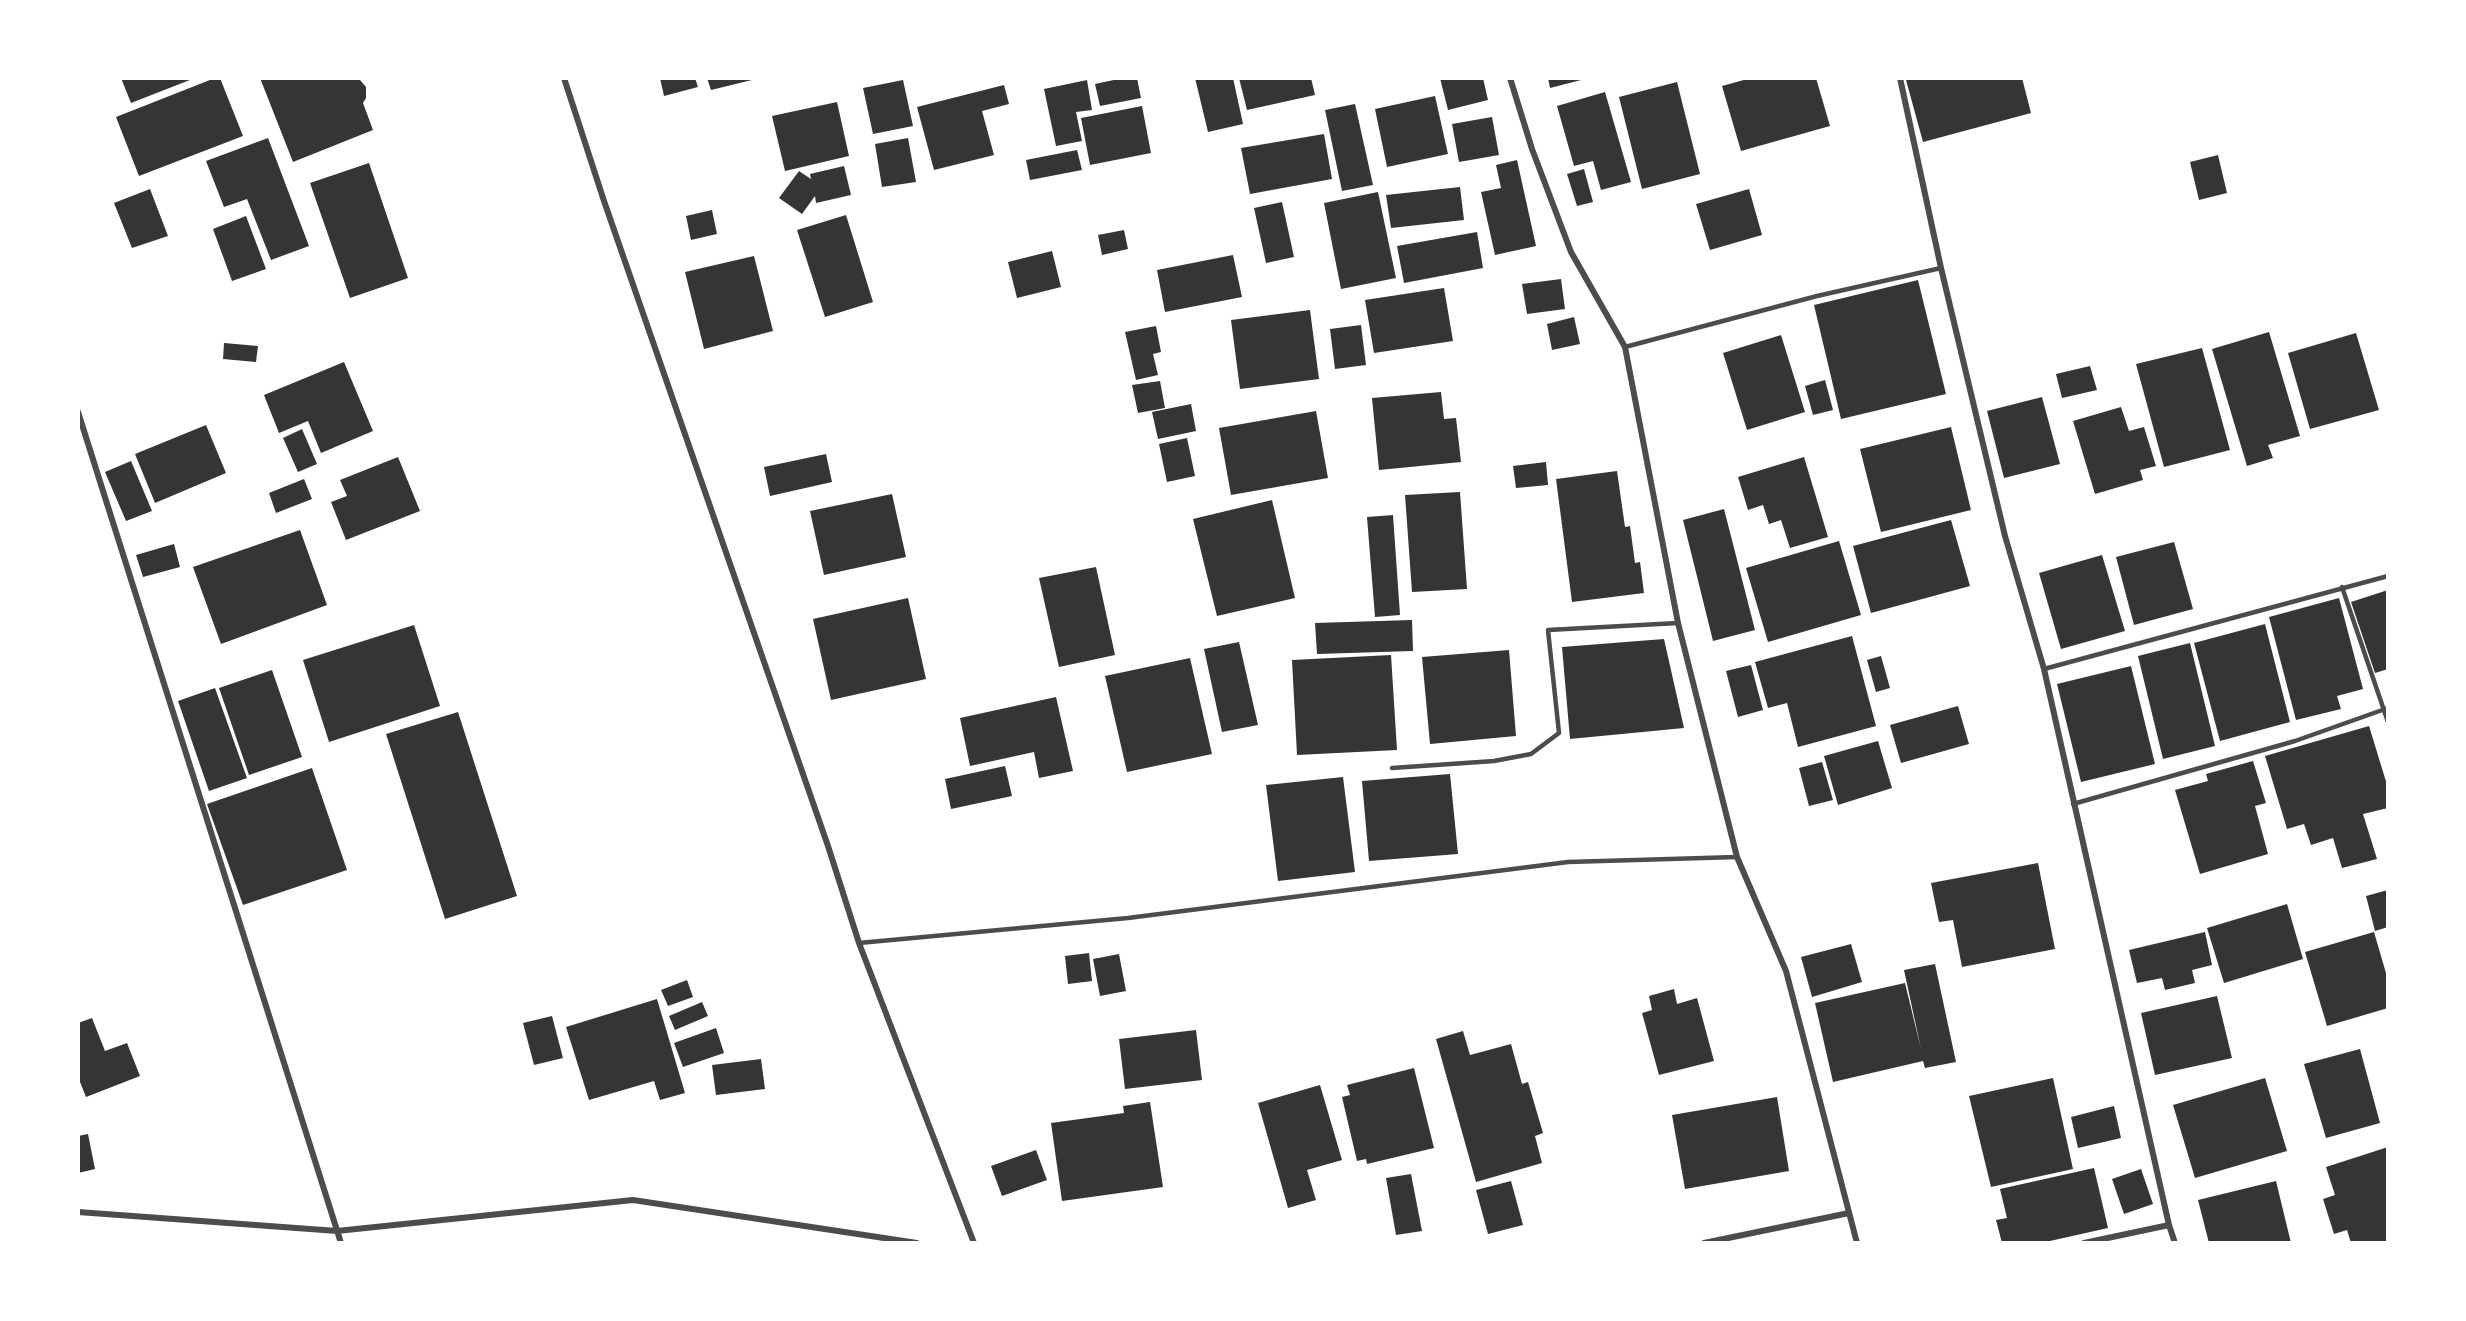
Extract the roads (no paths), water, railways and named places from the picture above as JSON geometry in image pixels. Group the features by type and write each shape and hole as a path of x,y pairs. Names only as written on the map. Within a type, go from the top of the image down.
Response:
{"street":[{"path":"564,78 828,846 859,944 974,1243"},
{"path":"1510,78 1532,149 1571,252 1625,347 1678,623 1737,857 1786,971 1857,1243"},
{"path":"1900,78 1941,268 2005,536 2044,669 2175,1243"},
{"path":"78,412 341,1243"},
{"path":"78,1212 337,1231 633,1200 916,1243"},
{"path":"1704,1243 1849,1213"},
{"path":"2084,1243 2169,1224"}],"lane":[{"path":"1625,347 1817,296 1941,268"},
{"path":"2044,669 2388,576"},
{"path":"2342,587 2386,708 2388,723"},
{"path":"1392,768 1494,761 1531,754 1559,733 1548,630 1678,623"},
{"path":"2073,804 2295,741 2386,708"},
{"path":"859,944 1128,918 1568,862 1737,857"}]}
